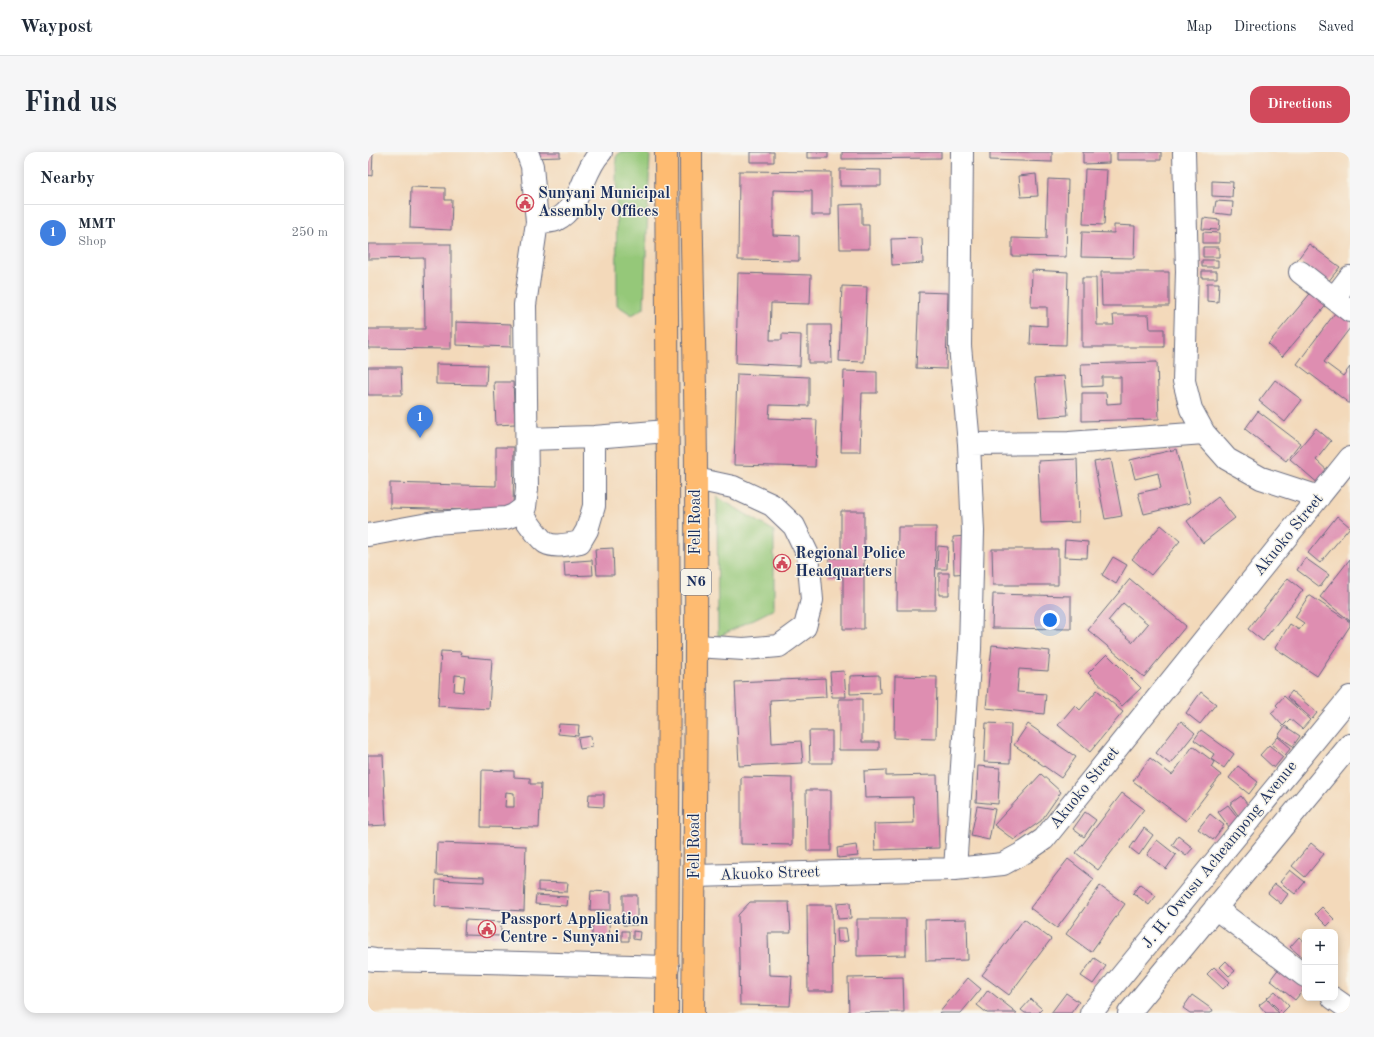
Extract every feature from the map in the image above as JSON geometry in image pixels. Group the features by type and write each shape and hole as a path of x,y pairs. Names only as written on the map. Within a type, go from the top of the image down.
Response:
{"main road":[{"name":"Fell Road","path":"666,152 669,765 667,1013"},
{"name":"Fell Road","path":"692,152 691,207 696,479 695,876 693,1013"}],"street":[{"path":"368,535 434,523 506,518 514,515 525,506 527,439 526,305 537,222 532,166 527,152"},
{"path":"537,222 555,220 568,211 581,190 594,159 602,152"},
{"path":"955,869 970,649 973,530 960,346 962,152"},
{"path":"1184,152 1187,271 1184,381 1191,409 1204,433 1227,458 1261,478 1319,497"},
{"path":"1300,272 1342,304 1350,278"},
{"path":"527,439 594,437 667,431"},
{"path":"968,444 1069,444 1204,433"},
{"path":"520,511 535,532 546,543 563,546 580,542 587,530 594,506 594,437"},
{"name":"Akuoko Street","path":"695,876 955,869 1003,864 1026,852 1044,839 1350,458"},
{"path":"696,479 733,487 772,505 794,526 808,555 812,600 805,626 780,646 744,650 696,646"},
{"name":"J. H. Owusu Acheampong Avenue","path":"1091,1013 1350,698"},
{"name":"J. H. Owusu Acheampong Avenue","path":"1129,1013 1350,745"},
{"path":"1215,908 1302,974"},
{"path":"368,959 668,967"},
{"path":"1338,1001 1350,1010"}],"green space":[{"path":"620,152 647,152 650,155 644,308 632,315 617,305 616,157"},
{"path":"717,497 774,531 774,609 718,637"}],"building":[{"path":"368,152 373,152 372,176 368,175"},
{"path":"532,152 560,152 560,157 532,158"},
{"path":"750,152 774,152 774,162 750,162"},
{"path":"807,152 828,152 828,158 807,158"},
{"path":"842,152 941,152 941,158 842,159"},
{"path":"990,152 1052,152 1052,162 990,160"},
{"path":"1083,152 1109,152 1109,163 1083,164"},
{"path":"1117,152 1161,152 1161,160 1117,160"},
{"path":"840,169 881,170 881,186 840,186"},
{"path":"1085,169 1107,170 1104,225 1083,224"},
{"path":"739,171 831,172 831,215 812,215 812,191 773,190 773,235 799,236 799,261 738,260"},
{"path":"1036,174 1038,196 1021,197 1019,176"},
{"path":"1048,179 1068,180 1066,257 1012,256 1012,238 1046,239"},
{"path":"1212,181 1233,182 1232,197 1212,196"},
{"path":"411,187 445,188 445,200 452,200 451,230 410,228"},
{"path":"1216,201 1233,202 1232,215 1214,213"},
{"path":"862,204 862,225 869,225 869,249 840,249 839,205"},
{"path":"1203,218 1220,220 1219,230 1202,229"},
{"path":"1114,225 1135,226 1134,258 1081,257 1082,232 1114,233"},
{"path":"1203,232 1219,233 1219,243 1203,243"},
{"path":"922,238 923,263 892,265 891,239"},
{"path":"368,244 451,244 451,349 368,348 368,329 425,329 424,258 368,259"},
{"path":"1309,244 1340,267 1327,283 1297,260"},
{"path":"1203,247 1219,247 1219,257 1203,257"},
{"path":"1202,260 1218,260 1218,267 1202,267"},
{"path":"1032,270 1068,272 1066,345 1030,344 1031,325 1047,326 1047,307 1031,307"},
{"path":"1202,271 1217,271 1217,278 1202,278"},
{"path":"1101,272 1169,272 1169,306 1102,306"},
{"path":"738,273 811,275 810,304 771,303 770,340 782,340 782,334 801,335 800,366 736,363"},
{"path":"1082,278 1096,278 1097,325 1114,325 1113,315 1149,315 1150,329 1164,329 1164,347 1082,347"},
{"path":"1207,283 1219,283 1218,302 1207,301"},
{"path":"842,286 867,287 864,362 839,361"},
{"path":"1314,289 1329,302 1282,357 1268,344"},
{"path":"919,292 948,293 946,369 916,368"},
{"path":"1338,309 1350,319 1350,328 1324,362 1343,376 1350,367 1350,404 1297,364"},
{"path":"456,322 511,324 511,347 456,345"},
{"path":"808,325 831,325 832,363 808,363"},
{"path":"1157,362 1159,419 1082,421 1082,393 1106,393 1107,404 1121,403 1121,377 1102,377 1102,386 1082,387 1081,364"},
{"path":"436,364 487,365 486,385 436,384"},
{"path":"368,367 401,367 402,395 368,395"},
{"path":"844,371 877,372 877,393 862,393 860,452 841,452"},
{"path":"737,374 809,377 809,406 770,405 769,418 817,420 815,467 734,465"},
{"path":"1064,376 1068,415 1039,417 1035,378"},
{"path":"1275,380 1302,400 1285,422 1259,401"},
{"path":"494,382 513,382 515,424 496,425"},
{"path":"1258,411 1300,443 1286,461 1245,429"},
{"path":"1316,428 1331,441 1316,460 1330,473 1320,485 1290,459"},
{"path":"496,447 514,447 513,511 390,508 390,483 496,486"},
{"path":"1177,449 1190,503 1144,514 1138,493 1161,488 1158,473 1135,479 1130,460"},
{"path":"1077,459 1079,522 1041,523 1038,461"},
{"path":"1111,459 1122,516 1105,519 1094,462"},
{"path":"1218,497 1235,518 1203,543 1187,521"},
{"path":"841,511 864,511 864,629 843,629 843,576 829,576 829,558 841,558"},
{"path":"1337,516 1350,527 1320,563 1308,553"},
{"path":"1161,525 1180,541 1151,575 1132,559"},
{"path":"898,527 936,527 935,610 897,610"},
{"path":"967,536 969,573 954,574 953,537"},
{"path":"1065,540 1088,542 1087,558 1064,557"},
{"path":"938,546 948,547 947,569 937,569"},
{"path":"613,548 614,575 597,575 595,549"},
{"path":"992,549 1058,549 1058,585 993,585"},
{"path":"1113,557 1127,565 1116,584 1102,575"},
{"path":"1305,558 1329,575 1320,587 1297,570"},
{"path":"1350,559 1350,621 1320,597"},
{"path":"592,560 593,575 565,576 564,562"},
{"path":"939,573 949,573 949,595 939,595"},
{"path":"1288,578 1303,590 1263,641 1248,629"},
{"path":"1130,579 1186,626 1144,677 1088,630","holes":["1123,603 1148,624 1133,642 1108,621"]},
{"path":"993,594 1071,596 1071,629 992,628"},
{"path":"1309,595 1350,622 1350,626 1317,676 1275,648 1290,624 1299,630 1304,623 1295,617"},
{"path":"992,645 1050,651 1048,671 1019,669 1017,692 1046,694 1044,714 986,708"},
{"path":"441,651 461,652 460,655 469,656 468,657 492,659 489,709 438,706","holes":["455,675 465,676 463,692 454,691"]},
{"path":"1107,654 1141,688 1122,706 1088,673"},
{"path":"844,671 846,697 832,697 830,672"},
{"path":"879,675 880,693 850,694 850,676"},
{"path":"895,676 937,677 936,739 894,738"},
{"path":"825,678 826,697 770,700 772,743 801,741 803,763 739,766 735,682"},
{"path":"1097,690 1123,712 1090,752 1058,725 1075,705 1080,710"},
{"path":"1292,691 1317,713 1312,719 1287,697"},
{"path":"1201,692 1216,704 1200,724 1186,713"},
{"path":"1284,696 1310,720 1302,729 1290,719 1283,726 1271,713 1278,707 1276,705"},
{"path":"839,699 862,699 862,742 879,742 879,750 839,750"},
{"path":"1181,721 1195,733 1170,764 1156,753"},
{"path":"986,723 1011,724 1010,763 984,762"},
{"path":"559,724 579,725 578,736 558,734"},
{"path":"1028,724 1076,757 1061,778 1014,745"},
{"path":"1285,726 1300,736 1293,746 1278,736"},
{"path":"1201,730 1234,754 1224,768 1211,759 1214,754 1194,740"},
{"path":"809,731 832,731 832,763 810,763"},
{"path":"591,736 592,747 580,749 578,738"},
{"path":"1278,737 1291,748 1285,755 1272,744"},
{"path":"1269,745 1283,757 1274,768 1260,755"},
{"path":"1193,746 1214,762 1211,767 1221,775 1186,821 1133,781 1150,758 1172,775"},
{"path":"368,755 383,755 386,825 368,826"},
{"path":"978,766 1000,768 998,804 976,802"},
{"path":"1238,766 1258,782 1249,794 1229,778"},
{"path":"482,770 514,771 514,777 530,778 530,784 541,784 539,828 481,827","holes":["506,792 514,793 514,807 505,807"]},
{"path":"886,770 886,776 937,775 939,848 875,850 874,824 914,823 913,797 865,798 864,771"},
{"path":"1041,774 1061,792 1041,821 1014,840 994,825"},
{"path":"741,777 792,778 792,845 741,844"},
{"path":"806,790 831,790 831,851 807,851"},
{"path":"1122,793 1144,809 1098,870 1076,853"},
{"path":"589,794 604,794 604,807 588,806"},
{"path":"1241,796 1251,809 1240,818 1230,804"},
{"path":"1228,805 1242,823 1232,831 1218,812"},
{"path":"977,806 995,809 989,840 971,836"},
{"path":"1085,812 1096,820 1084,837 1073,829"},
{"path":"1210,814 1224,825 1213,840 1198,829"},
{"path":"1144,828 1153,835 1139,855 1130,848"},
{"path":"1178,836 1193,848 1186,856 1172,845"},
{"path":"1157,840 1176,855 1166,869 1147,855"},
{"path":"437,843 526,846 524,911 435,906 436,880 484,882 484,877 436,875"},
{"path":"1311,843 1324,854 1305,877 1292,866"},
{"path":"856,845 858,856 838,858 837,848"},
{"path":"1068,859 1094,879 1057,928 1030,908"},
{"path":"1290,870 1305,882 1295,894 1280,882"},
{"path":"538,882 568,883 567,892 538,891"},
{"path":"1140,884 1156,896 1149,905 1133,893"},
{"path":"1275,884 1288,894 1281,904 1268,893"},
{"path":"1100,886 1125,904 1091,952 1066,934"},
{"path":"591,891 611,892 611,910 590,910"},
{"path":"536,895 568,897 567,906 535,904"},
{"path":"623,895 637,895 637,925 623,925"},
{"path":"750,902 789,902 791,933 768,933 769,975 792,976 790,1006 740,1005 738,915"},
{"path":"850,902 851,918 838,919 837,903"},
{"path":"807,905 832,905 833,991 808,991"},
{"path":"1322,907 1334,919 1327,926 1315,914"},
{"path":"857,919 906,919 906,955 857,956"},
{"path":"967,919 968,960 926,961 925,920"},
{"path":"1024,919 1051,939 1009,995 982,975"},
{"path":"465,920 501,922 501,936 464,935"},
{"path":"609,923 610,938 592,939 592,924"},
{"path":"837,928 846,928 848,941 838,942"},
{"path":"622,931 629,931 629,941 622,941"},
{"path":"633,931 640,932 639,940 633,939"},
{"path":"1299,937 1302,940 1302,957 1290,947"},
{"path":"1094,958 1106,966 1093,984 1081,976"},
{"path":"1226,961 1235,971 1229,976 1220,967"},
{"path":"1214,967 1230,982 1223,989 1207,974"},
{"path":"1280,967 1302,985 1302,992 1295,1000 1270,980"},
{"path":"903,977 904,1012 849,1013 848,978"},
{"path":"968,978 981,989 961,1013 939,1013"},
{"path":"988,990 1017,1013 987,1013 977,1005"},
{"path":"1275,991 1289,1006 1282,1013 1267,998"},
{"path":"1066,993 1079,1002 1071,1013 1051,1013"},
{"path":"1192,995 1213,1010 1211,1013 1190,1013 1183,1008"},
{"path":"1031,999 1042,1009 1038,1013 1025,1013 1021,1010"},
{"path":"1267,999 1279,1013 1266,1013 1259,1005"}],"place":[{"name":"Sunyani Municipal Assembly Offices","path":"525,203"},
{"name":"MMT","path":"420,438"},
{"name":"Regional Police Headquarters","path":"782,563"},
{"name":"Passport Application Centre - Sunyani","path":"487,929"}]}
